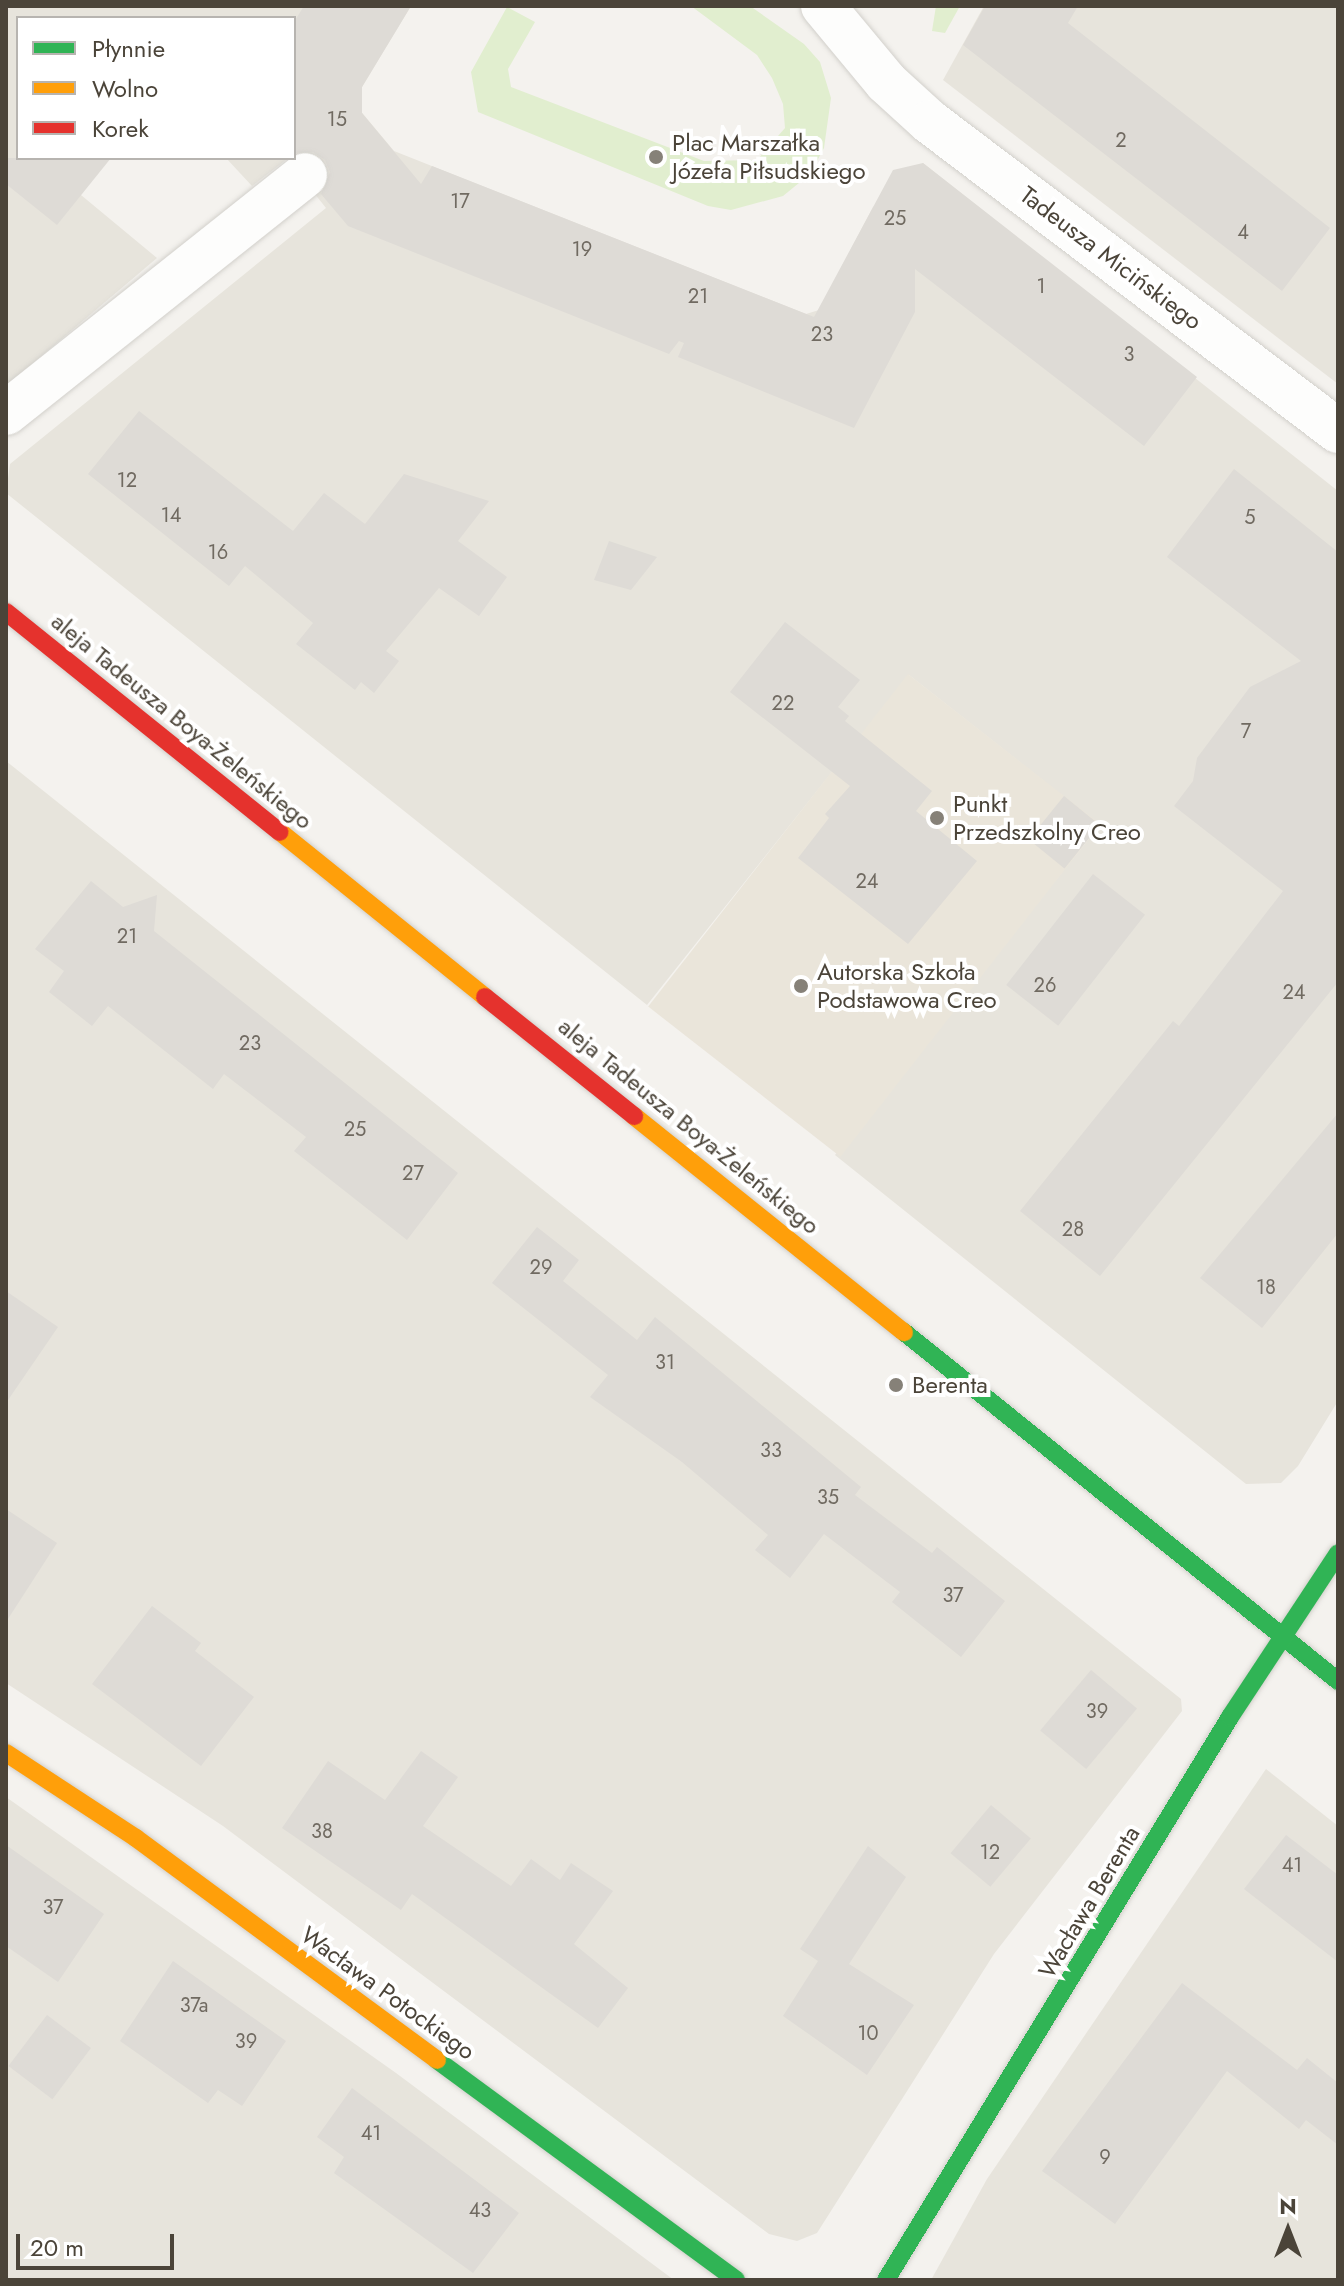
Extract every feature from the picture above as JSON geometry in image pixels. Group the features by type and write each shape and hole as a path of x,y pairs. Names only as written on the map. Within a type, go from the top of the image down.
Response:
{"street":[{"name":"Tadeusza Micińskiego","path":"823,6 886,82 930,122 1338,431"},
{"path":"6,413 305,175"},
{"name":"aleja Tadeusza Boya-Żeleńskiego","path":"6,612 1338,1681"},
{"name":"Wacława Berenta","path":"886,2280 1338,1553"},
{"name":"Wacława Potockiego","path":"6,1753 136,1838 736,2280"}],"shaded area":[{"path":"6,6 411,6 353,102 394,151 806,314 819,310 873,207 923,163 1338,491 1338,1401 1298,1466 1281,1483 1246,1484 835,1155 1100,825 909,675 647,1005 6,493 10,464 326,208 288,160 296,160 296,16 16,16 16,160 21,160 81,195 157,258 6,386"},
{"path":"984,6 1338,6 1338,384 943,80"},
{"path":"228,160 286,160 252,186"},
{"path":"908,674 1100,824 840,1157 648,1007"},
{"path":"6,761 1181,1699 1182,1711 994,1954 817,2233 797,2241 769,2234 223,1826 6,1683"},
{"path":"1266,1769 1338,1826 1338,2280 931,2280 987,2179"},
{"path":"6,1797 396,2073 674,2280 6,2280"}],"green space":[{"path":"691,6 750,6 804,44 820,62 831,98 824,148 810,174 783,196 731,210 708,206 478,112 471,72 507,7 535,22 508,69 511,87 704,161 757,160 785,128 783,104 772,78 757,55"},
{"path":"936,6 960,6 945,33 932,31"}],"building":[{"path":"304,6 411,6 362,87 362,113 421,184 432,166 814,317 893,170 923,163 1197,377 1144,446 915,269 915,312 854,428 678,357 684,343 679,341 669,354 348,226 321,194 330,172 325,160 313,152 296,153 296,19"},
{"path":"985,6 1078,6 1068,23 1330,228 1282,291 963,45"},
{"path":"6,158 109,160 57,225 6,184"},
{"path":"139,411 293,531 324,493 365,524 404,474 489,501 458,541 507,577 479,616 439,588 386,651 399,661 374,693 361,682 355,690 296,644 313,623 245,566 229,586 88,474"},
{"path":"1234,469 1338,552 1338,982 1100,1276 1020,1211 1173,1021 1179,1026 1283,891 1174,806 1193,781 1197,758 1250,687 1301,661 1167,557"},
{"path":"609,541 657,557 631,590 594,580"},
{"path":"785,622 860,680 838,707 849,716 845,721 932,791 916,811 977,861 908,944 798,858 829,818 825,814 850,786 730,692"},
{"path":"1064,796 1100,825 1065,868 1029,840"},
{"path":"1093,874 1145,915 1058,1026 1006,985"},
{"path":"91,881 123,907 157,895 154,931 458,1173 407,1240 294,1151 306,1137 224,1074 213,1089 108,1006 92,1026 49,992 64,971 35,949"},
{"path":"1338,1113 1338,1233 1262,1328 1200,1278"},
{"path":"537,1227 579,1260 563,1281 637,1340 655,1317 861,1487 855,1495 932,1553 937,1547 1005,1601 961,1657 892,1602 900,1592 824,1534 790,1578 755,1550 768,1535 682,1462 590,1397 608,1375 492,1283"},
{"path":"6,1291 58,1327 6,1403"},
{"path":"6,1509 57,1543 6,1622"},
{"path":"152,1606 201,1643 195,1651 254,1697 201,1766 92,1684"},
{"path":"1091,1670 1137,1709 1086,1769 1040,1731"},
{"path":"421,1751 458,1777 423,1826 511,1886 531,1859 560,1880 571,1863 613,1891 574,1944 628,1988 598,2028 412,1894 401,1910 282,1828 328,1761 385,1800"},
{"path":"991,1805 1031,1838 990,1887 951,1853"},
{"path":"1286,1835 1338,1875 1338,1962 1244,1889"},
{"path":"6,1845 104,1914 58,1982 6,1946"},
{"path":"868,1846 906,1877 849,1964 914,2005 867,2075 783,2016 818,1961 800,1949"},
{"path":"173,1961 286,2041 242,2106 218,2090 208,2103 120,2041"},
{"path":"1182,1983 1297,2070 1307,2058 1338,2083 1338,2145 1306,2120 1299,2129 1227,2071 1115,2224 1042,2171"},
{"path":"47,2015 91,2048 52,2099 8,2066"},
{"path":"352,2088 519,2213 473,2273 334,2173 344,2157 317,2137"}],"traffic: fast":[{"path":"904,1332 1338,1681"},
{"path":"886,2280 1230,1717 1338,1553"},
{"path":"437,2060 736,2280"}],"traffic: slow":[{"path":"280,832 485,997"},
{"path":"634,1116 904,1332"},
{"path":"6,1753 136,1838 437,2060"}],"traffic: jam":[{"path":"6,612 280,832"},
{"path":"485,997 634,1116"}],"place":[{"name":"Plac Marszałka Józefa Piłsudskiego","path":"656,157"},
{"name":"Punkt Przedszkolny Creo","path":"937,818"},
{"name":"Autorska Szkoła Podstawowa Creo","path":"801,986"},
{"name":"Berenta","path":"896,1385"}]}
